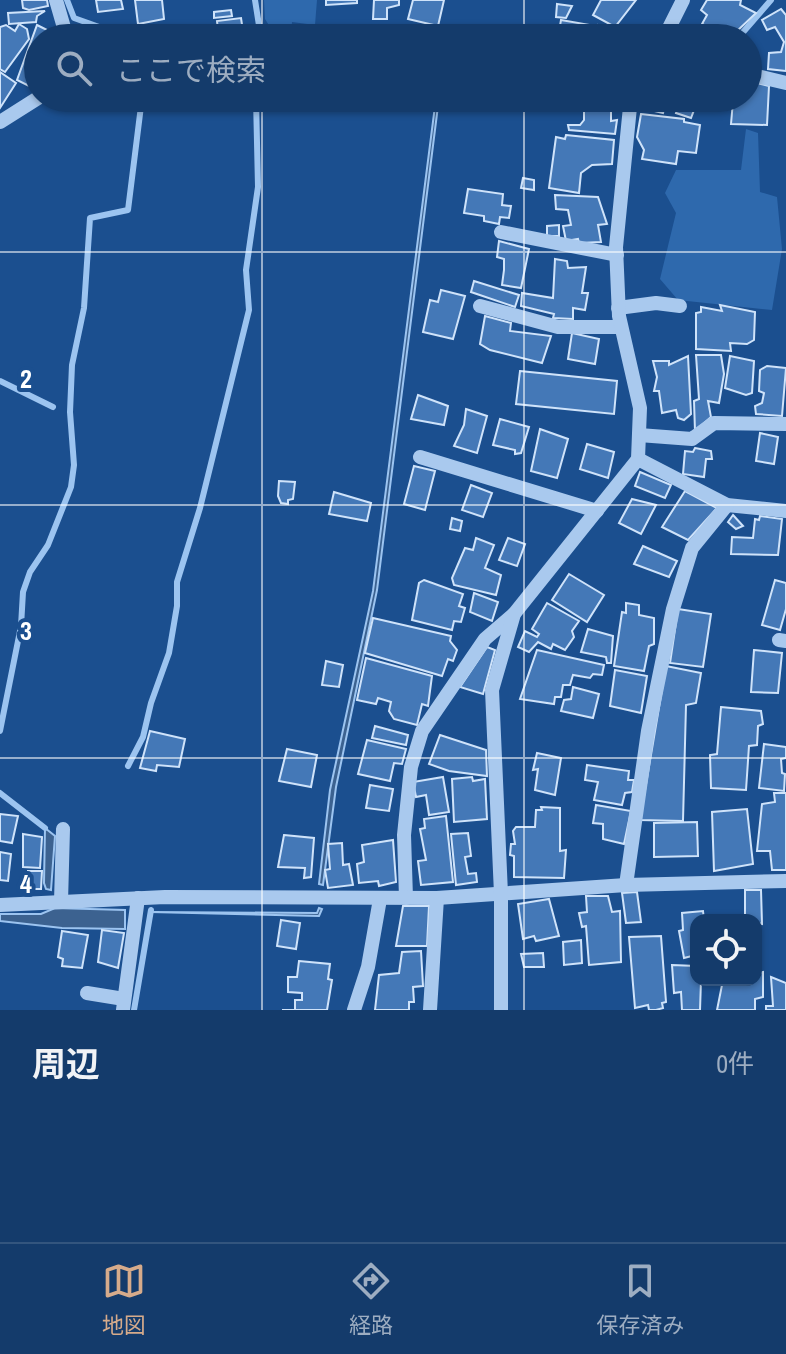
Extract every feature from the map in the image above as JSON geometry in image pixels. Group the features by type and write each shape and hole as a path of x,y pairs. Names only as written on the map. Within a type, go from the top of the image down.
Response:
{"street":[{"path":"56,0 63,24"},
{"path":"671,24 683,0"},
{"path":"762,77 786,83"},
{"path":"0,122 24,107"},
{"path":"406,898 404,835 411,767 422,731 485,639 514,614 638,459 640,408 618,308 617,255 630,112"},
{"path":"501,232 617,255"},
{"path":"618,308 656,303 680,306"},
{"path":"480,306 558,327 621,327"},
{"path":"639,435 692,439 714,423 786,424"},
{"path":"420,457 597,511"},
{"path":"638,459 727,505 786,511"},
{"path":"626,885 648,731 673,609 692,548 727,505"},
{"path":"501,1010 501,894 492,690 514,614"},
{"path":"61,902 63,829"},
{"path":"0,905 138,898 437,898 626,885 786,881"},
{"path":"87,993 124,1004 138,898"},
{"path":"430,1010 437,898"},
{"path":"354,1010 368,967 380,899"}],"shaded area":[{"path":"264,0 317,0 315,24 268,24"},
{"path":"434,112 437,112 377,590 336,787 323,885 319,884 330,790 373,591"},
{"path":"746,129 758,133 760,192 777,197 782,249 772,310 678,300 660,279 676,213 665,193 676,170 741,170"},
{"path":"45,828 55,836 51,890 46,889 44,883"},
{"path":"55,908 125,910 125,929 62,928 0,921 0,914 41,914"},
{"path":"319,908 322,909 319,916 150,912 317,913"}],"building":[{"path":"22,0 47,0 48,6 29,10 23,8"},
{"path":"96,0 121,0 123,9 98,12"},
{"path":"135,0 162,0 164,19 138,24"},
{"path":"326,0 357,0 357,3 326,5"},
{"path":"374,0 399,0 399,5 387,8 387,19 373,19"},
{"path":"413,0 444,0 438,24 408,19"},
{"path":"601,0 636,0 617,24 610,24 593,15"},
{"path":"707,0 741,0 740,5 756,13 744,24 702,24 707,15 701,10"},
{"path":"557,4 572,6 566,18 556,17"},
{"path":"781,9 786,15 786,71 768,69 769,53 781,52 784,42 775,27 767,30 762,20"},
{"path":"231,10 232,16 214,18 214,12"},
{"path":"45,11 37,16 36,22 9,24 8,13"},
{"path":"241,18 242,24 217,24 217,21"},
{"path":"561,20 584,24 560,24"},
{"path":"19,24 24,27 24,46 5,72 0,69 0,27 6,25 15,31"},
{"path":"24,61 24,84 17,80"},
{"path":"0,72 16,83 0,108"},
{"path":"762,84 769,86 767,125 731,124 732,112 762,112"},
{"path":"584,112 611,112 611,121 617,120 615,134 569,130 568,125 580,125"},
{"path":"676,112 693,112 691,118"},
{"path":"641,114 684,119 684,122 700,125 696,153 678,151 676,164 642,159 644,150 637,137"},
{"path":"566,135 614,140 612,164 592,165 581,173 579,193 549,188 556,137 565,139"},
{"path":"523,178 534,180 534,190 521,188"},
{"path":"468,189 503,194 502,205 511,206 509,218 500,217 499,224 484,221 484,216 464,213"},
{"path":"555,195 598,197 607,224 598,225 601,242 566,241 563,226 571,225 568,210 556,209"},
{"path":"559,225 559,236 547,236 547,226"},
{"path":"499,241 529,249 521,288 502,285 504,259 497,257"},
{"path":"555,259 567,261 568,268 586,267 582,293 588,293 585,310 573,308 573,319 553,318 554,314 521,306 522,293 553,298"},
{"path":"474,281 519,295 515,307 471,292"},
{"path":"441,290 465,296 453,339 423,332 430,300 438,302"},
{"path":"720,305 755,312 754,340 747,344 730,343 731,351 696,349 696,313 701,312 701,307 722,311"},
{"path":"485,316 511,323 510,331 551,336 542,363 490,350 480,344"},
{"path":"572,333 599,339 595,364 568,359"},
{"path":"696,355 721,355 724,374 719,403 708,401 711,417 695,431 694,401 699,399"},
{"path":"688,356 691,414 684,420 678,418 676,410 662,413 659,391 654,391 657,377 653,361 669,361 669,365"},
{"path":"730,356 754,361 752,393 746,395 725,388"},
{"path":"767,366 786,368 782,416 756,414 755,406 762,403 764,393 759,391 760,370"},
{"path":"520,371 617,381 614,414 516,404"},
{"path":"418,395 448,406 444,425 411,419"},
{"path":"466,409 487,416 477,453 454,446 464,425"},
{"path":"500,419 529,427 521,453 515,454 515,450 493,445"},
{"path":"540,429 568,439 557,478 531,471"},
{"path":"760,433 778,437 774,464 756,461"},
{"path":"587,444 614,452 608,478 580,469"},
{"path":"695,448 711,451 712,459 706,459 704,477 683,474 685,451 693,452"},
{"path":"414,466 435,471 425,510 404,504"},
{"path":"640,472 671,485 665,498 635,486"},
{"path":"279,481 295,482 293,499 288,500 288,504 281,503 278,496"},
{"path":"471,485 492,493 483,517 462,510"},
{"path":"685,491 717,508 688,540 662,527"},
{"path":"334,492 371,503 367,521 329,514"},
{"path":"632,499 656,505 641,534 619,523"},
{"path":"733,515 743,526 736,529 728,522"},
{"path":"760,516 782,519 778,555 731,554 732,537 753,538 755,519 759,520"},
{"path":"452,518 462,521 460,531 450,529"},
{"path":"476,538 494,545 485,568 501,575 496,595 454,585 452,578 465,548 473,550"},
{"path":"508,538 525,544 517,566 499,560"},
{"path":"643,546 677,561 669,577 634,564"},
{"path":"569,574 604,595 587,622 552,600"},
{"path":"424,580 463,594 459,606 465,608 461,622 454,621 452,630 412,620 419,583"},
{"path":"775,580 786,583 786,609 780,630 762,625"},
{"path":"474,593 498,602 492,621 470,612"},
{"path":"547,603 579,621 572,631 574,637 565,650 553,644 551,649 538,642 529,652 518,647 525,631 537,637 539,634 532,629"},
{"path":"626,603 639,605 639,615 654,618 654,644 649,646 644,671 614,666"},
{"path":"678,609 711,614 703,667 670,663"},
{"path":"373,618 451,636 450,641 457,650 453,661 448,659 442,676 365,653"},
{"path":"588,629 613,636 611,663 607,663 606,657 581,652"},
{"path":"487,647 495,650 483,694 460,687"},
{"path":"537,650 604,665 602,675 593,674 590,678 573,675 570,685 563,685 561,697 555,697 554,704 520,699"},
{"path":"754,650 782,653 778,693 751,692"},
{"path":"366,658 432,676 428,706 422,704 417,725 394,719 389,711 391,702 378,698 376,704 357,700"},
{"path":"326,661 343,665 339,687 322,685"},
{"path":"666,666 701,673 696,703 686,705 683,821 640,820"},
{"path":"615,670 647,676 641,713 610,706"},
{"path":"573,687 599,694 593,718 561,711 564,700 571,699"},
{"path":"721,707 761,711 763,724 758,726 757,745 749,746 746,790 711,788 710,755 717,754"},
{"path":"375,726 408,735 406,745 372,738"},
{"path":"150,731 185,739 179,767 157,765 156,771 140,768"},
{"path":"440,735 486,750 487,776 449,771 429,764"},
{"path":"367,740 406,749 402,764 394,763 390,781 358,774"},
{"path":"764,744 786,747 786,758 781,759 782,773 785,774 784,791 759,788"},
{"path":"287,749 317,755 311,787 279,781"},
{"path":"537,753 561,758 555,795 535,790 538,769 533,770"},
{"path":"587,765 629,771 628,780 634,780 632,792 625,793 622,805 594,800 598,782 585,780"},
{"path":"443,777 449,812 429,815 426,795 416,797 413,782"},
{"path":"472,777 473,781 485,779 487,819 454,822 452,779"},
{"path":"370,785 393,789 389,811 366,808"},
{"path":"774,793 786,793 786,870 772,870 770,851 757,851 762,804 775,802"},
{"path":"596,805 631,811 624,844 603,839 603,824 593,823"},
{"path":"541,807 560,808 560,851 566,850 564,878 514,877 514,856 510,855 511,844 515,844 513,831 516,827 535,827 536,810 542,810"},
{"path":"747,809 753,864 714,871 712,812"},
{"path":"0,814 18,816 12,843 0,841"},
{"path":"446,816 453,882 421,885 418,861 426,860 420,829 425,828 424,819"},
{"path":"697,822 698,856 654,857 654,823"},
{"path":"468,833 471,856 465,857 468,874 476,873 477,882 456,885 451,834"},
{"path":"23,834 42,837 40,868 23,867"},
{"path":"284,835 314,838 311,877 304,878 305,868 278,867"},
{"path":"393,840 396,882 379,886 378,881 359,883 357,864 364,862 362,845"},
{"path":"342,843 343,865 349,864 353,885 328,888 325,870 330,869 328,844"},
{"path":"0,852 11,854 8,881 0,880"},
{"path":"28,871 42,871 41,889 28,889"},
{"path":"745,890 761,890 762,914 745,914"},
{"path":"637,892 641,922 626,923 622,893"},
{"path":"586,896 608,896 612,912 620,911 621,962 589,965 586,926 582,927 579,913 587,912"},
{"path":"549,899 559,936 536,941 534,936 523,939 518,904"},
{"path":"403,906 429,906 427,946 396,946"},
{"path":"703,911 703,914 690,914 690,956 684,958 679,931 683,930 682,913"},
{"path":"281,920 300,923 296,949 277,946"},
{"path":"102,930 124,933 118,968 98,962"},
{"path":"62,931 88,935 82,968 62,966 63,959 58,957"},
{"path":"661,936 666,1002 662,1003 663,1008 656,1010 649,1010 648,1005 635,1008 629,937"},
{"path":"581,940 582,963 564,965 563,942"},
{"path":"421,951 423,986 413,987 414,1002 409,1002 409,1010 375,1010 379,975 399,973 402,952"},
{"path":"543,953 544,967 524,967 521,954"},
{"path":"299,961 330,964 328,979 332,980 327,1010 295,1010 295,1000 302,1000 302,993 288,992 288,977 297,977"},
{"path":"672,965 690,966 690,986 701,986 700,1010 682,1010 681,992 674,993"},
{"path":"763,972 763,997 755,999 755,1010 717,1010 722,986 762,986"},
{"path":"771,977 786,983 786,1010 766,1010 766,1006 773,1006"}],"waterway":[{"path":"67,0 74,18 91,24"},
{"path":"255,0 259,24"},
{"path":"750,24 771,0"},
{"path":"0,731 21,626 23,592 30,572 48,545 71,487 74,465 70,412 72,365 84,308 90,218 128,210 140,112"},
{"path":"128,766 143,737 151,703 169,653 177,606 177,582 200,508 249,310 246,270 258,187 256,112"},
{"path":"0,381 53,407"},
{"path":"0,793 45,828"},
{"path":"134,1010 151,910"}]}
